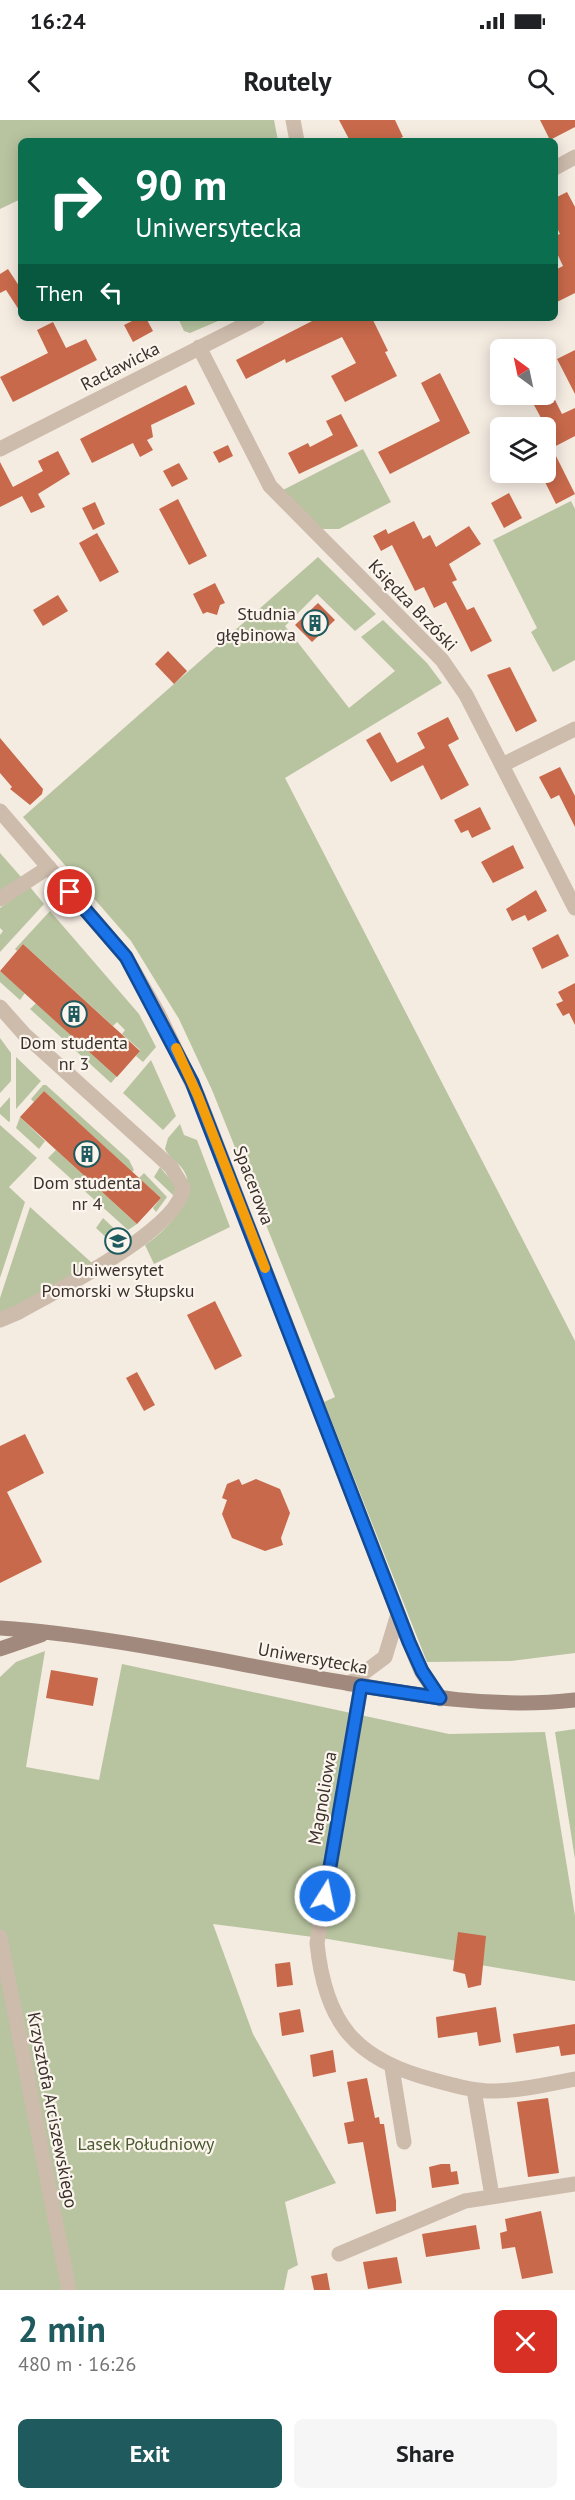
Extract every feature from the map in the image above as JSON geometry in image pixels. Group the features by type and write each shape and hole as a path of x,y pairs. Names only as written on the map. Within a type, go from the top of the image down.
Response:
{"main road":[{"name":"Uniwersytecka","path":"0,1628 80,1637 440,1698 547,1703 575,1700"},
{"name":"Uniwersytecka","path":"0,1648 46,1633"}],"street":[{"path":"292,120 296,138"},
{"path":"558,167 574,160"},
{"name":"Racławicka","path":"0,449 252,321"},
{"name":"Księdza Brzóski","path":"199,347 270,486 442,660 466,695 575,908"},
{"path":"502,765 575,729"},
{"name":"Spacerowa","path":"0,811 126,957 192,1082 398,1614 422,1671 440,1698"},
{"path":"0,899 49,867"},
{"path":"0,1007 24,1034 171,1167 183,1187 179,1201 145,1238 20,1312 0,1320"},
{"path":"355,1685 385,1657 398,1614"},
{"name":"Magnoliowa","path":"355,1685 317,1943 323,1984 331,2010 355,2041 392,2068 474,2090 513,2090 575,2079"},
{"name":"Krzysztofa Arciszewskiego","path":"0,1937 69,2290"},
{"path":"392,2068 404,2142"},
{"path":"474,2090 492,2196"},
{"path":"339,2254 462,2202 575,2184"}],"green space":[{"path":"0,120 274,120 277,138 18,138 18,200 0,209"},
{"path":"179,321 218,321 190,333 184,331"},
{"path":"363,449 391,502 339,529 320,529 283,490"},
{"path":"571,501 575,509 575,660 553,672 531,632 537,628 493,540"},
{"path":"318,557 376,614 355,631 317,594 285,626 349,708 395,671 361,637 383,620 427,663 442,683 285,778 575,1341 575,1653 511,1661 427,1662 324,1402 335,1397 212,1090 179,1019 131,941 23,817"},
{"path":"0,853 22,878 0,892"},
{"path":"30,887 44,904 0,952 0,935 3,931 0,928 0,908"},
{"path":"50,911 139,1014 156,1047 143,1062 136,1056 140,1050 122,1034 125,1030 117,1022 113,1026 23,944 17,951 15,949"},
{"path":"0,971 25,993 20,1000 0,982"},
{"path":"36,1003 117,1076 111,1083 30,1009"},
{"path":"0,1038 11,1053 11,1081 0,1093"},
{"path":"16,1057 41,1081 16,1109"},
{"path":"151,1060 176,1116 163,1130 123,1093"},
{"path":"43,1085 46,1085 129,1160 134,1170 132,1172 44,1091 34,1102 31,1099"},
{"path":"10,1097 9,1122 0,1114 0,1108"},
{"path":"20,1117 45,1141 39,1149 16,1128"},
{"path":"180,1124 184,1135 197,1140 230,1227 154,1264 145,1245 169,1224 186,1196 188,1185 186,1175 165,1149 168,1138"},
{"path":"0,1125 37,1158 9,1187 25,1202 0,1278"},
{"path":"56,1150 137,1224 128,1230 48,1158"},
{"path":"160,1167 176,1186 174,1196 154,1177"},
{"path":"144,1173 167,1197 156,1212 153,1208 161,1198 139,1178"},
{"path":"30,1207 92,1263 18,1307 0,1313 0,1298"},
{"path":"103,1218 121,1235 110,1241 96,1228"},
{"name":"Lasek Południowy","path":"45,1651 26,1767 99,1780 122,1664 449,1734 545,1732 575,1916 575,1981 328,1939 213,1924 253,2034 336,2183 285,2202 298,2265 288,2270 284,2290 0,2290 0,1677 16,1662"},
{"path":"575,1729 575,1859 555,1732"}],"building":[{"path":"339,120 395,120 403,137 400,138 348,138"},
{"path":"540,120 575,120 575,127 554,138 549,138"},
{"path":"567,192 575,207 575,293 558,302 558,268 563,266 558,255 558,235 560,234 558,196"},
{"path":"8,269 18,284 18,308 6,290 0,293 0,274"},
{"path":"132,321 148,321 153,331 133,342 124,325"},
{"path":"312,321 373,321 397,376 345,402 331,376 356,363 342,337 286,363 285,359 246,379 236,360"},
{"path":"53,322 66,348 86,339 97,360 13,402 0,377 48,353 37,330"},
{"path":"575,350 575,394 557,359"},
{"path":"440,373 470,433 390,474 378,452 440,421 421,383"},
{"path":"186,385 195,404 151,425 153,437 147,440 153,450 140,457 133,443 92,463 80,439"},
{"path":"556,402 562,414 575,408 575,436 556,446 556,417 541,417 534,405 556,405"},
{"path":"341,414 358,446 299,474 288,453 308,443 310,447 333,435 326,421"},
{"path":"228,445 233,456 219,463 213,452"},
{"path":"58,451 70,474 38,494 45,507 31,513 22,496 0,507 0,462 13,487 43,471 38,461"},
{"path":"556,456 575,494 556,504 546,483 556,483"},
{"path":"179,463 188,479 172,487 163,471"},
{"path":"509,493 522,518 504,528 491,503"},
{"path":"178,499 207,556 189,565 159,509"},
{"path":"95,502 105,524 93,530 82,508"},
{"path":"414,521 423,539 430,535 436,547 469,526 481,544 449,564 457,580 452,582 467,610 474,607 492,641 471,652 446,602 434,608 424,587 415,591 392,545 381,551 373,536 386,529 388,534"},
{"path":"97,533 119,572 100,582 79,543"},
{"path":"215,583 225,603 220,605 217,615 207,612 203,614 193,594"},
{"path":"58,595 68,611 43,626 33,610"},
{"name":"Studnia głębinowa","path":"318,603 335,620 312,642 295,625"},
{"path":"168,651 187,671 174,684 155,664"},
{"path":"510,667 537,721 516,732 487,675"},
{"path":"448,717 459,739 448,745 469,785 441,800 423,765 391,782 366,740 380,732 397,763 425,748 417,733"},
{"path":"0,738 43,789 42,794 30,805 10,789 12,787 0,773"},
{"path":"560,767 575,796 575,827 559,795 551,799 539,777"},
{"path":"480,807 491,829 472,838 468,830 461,833 454,820"},
{"path":"513,845 524,868 493,883 481,862"},
{"path":"536,890 547,911 528,921 525,915 512,921 506,909"},
{"path":"558,934 569,956 542,969 532,948"},
{"name":"Dom studenta nr 3","path":"23,944 140,1051 117,1077 0,971"},
{"path":"575,983 575,1025 569,1013 563,1016 556,1004 563,1001 558,992"},
{"name":"Dom studenta nr 4","path":"44,1091 161,1198 137,1224 20,1117"},
{"path":"215,1301 242,1356 215,1370 187,1315"},
{"path":"137,1372 155,1405 144,1411 126,1378"},
{"path":"25,1434 44,1473 7,1492 42,1562 0,1583 0,1446"},
{"path":"239,1479 242,1485 256,1479 280,1489 290,1513 281,1538 283,1545 265,1551 232,1538 222,1514 227,1500 222,1498 227,1484"},
{"path":"51,1670 98,1678 93,1706 46,1698"},
{"path":"458,1932 486,1936 481,1985 468,1988 465,1974 453,1971"},
{"path":"290,1962 293,1985 277,1987 275,1964"},
{"path":"496,2007 501,2042 479,2046 477,2032 438,2038 436,2017"},
{"path":"300,2009 304,2032 282,2036 279,2013"},
{"path":"575,2024 575,2054 561,2056 559,2046 516,2053 513,2034"},
{"path":"333,2050 336,2072 313,2077 310,2055"},
{"path":"367,2078 375,2118 379,2117 380,2124 384,2124 396,2201 396,2211 376,2214 363,2142 348,2144 344,2123 354,2121 347,2082"},
{"path":"548,2098 559,2173 528,2177 517,2102"},
{"path":"450,2164 451,2172 457,2171 459,2184 432,2188 429,2167"},
{"path":"541,2211 553,2273 522,2279 515,2247 502,2249 500,2233 507,2231 505,2219"},
{"path":"476,2225 480,2249 426,2257 422,2234"},
{"path":"397,2257 402,2283 368,2289 363,2262"},
{"path":"327,2273 330,2290 314,2290 311,2276"}],"slow traffic":[{"path":"176,1048 198,1096 265,1268"}],"place":[{"name":"Studnia głębinowa","path":"315,623"},
{"name":"Dom studenta nr 3","path":"74,1014"},
{"name":"Dom studenta nr 4","path":"87,1154"},
{"name":"Uniwersytet Pomorski w Słupsku","path":"118,1241"}],"route":[{"path":"70,892 134,969 192,1082 409,1642 422,1671 440,1698 361,1686 325,1896"}]}
